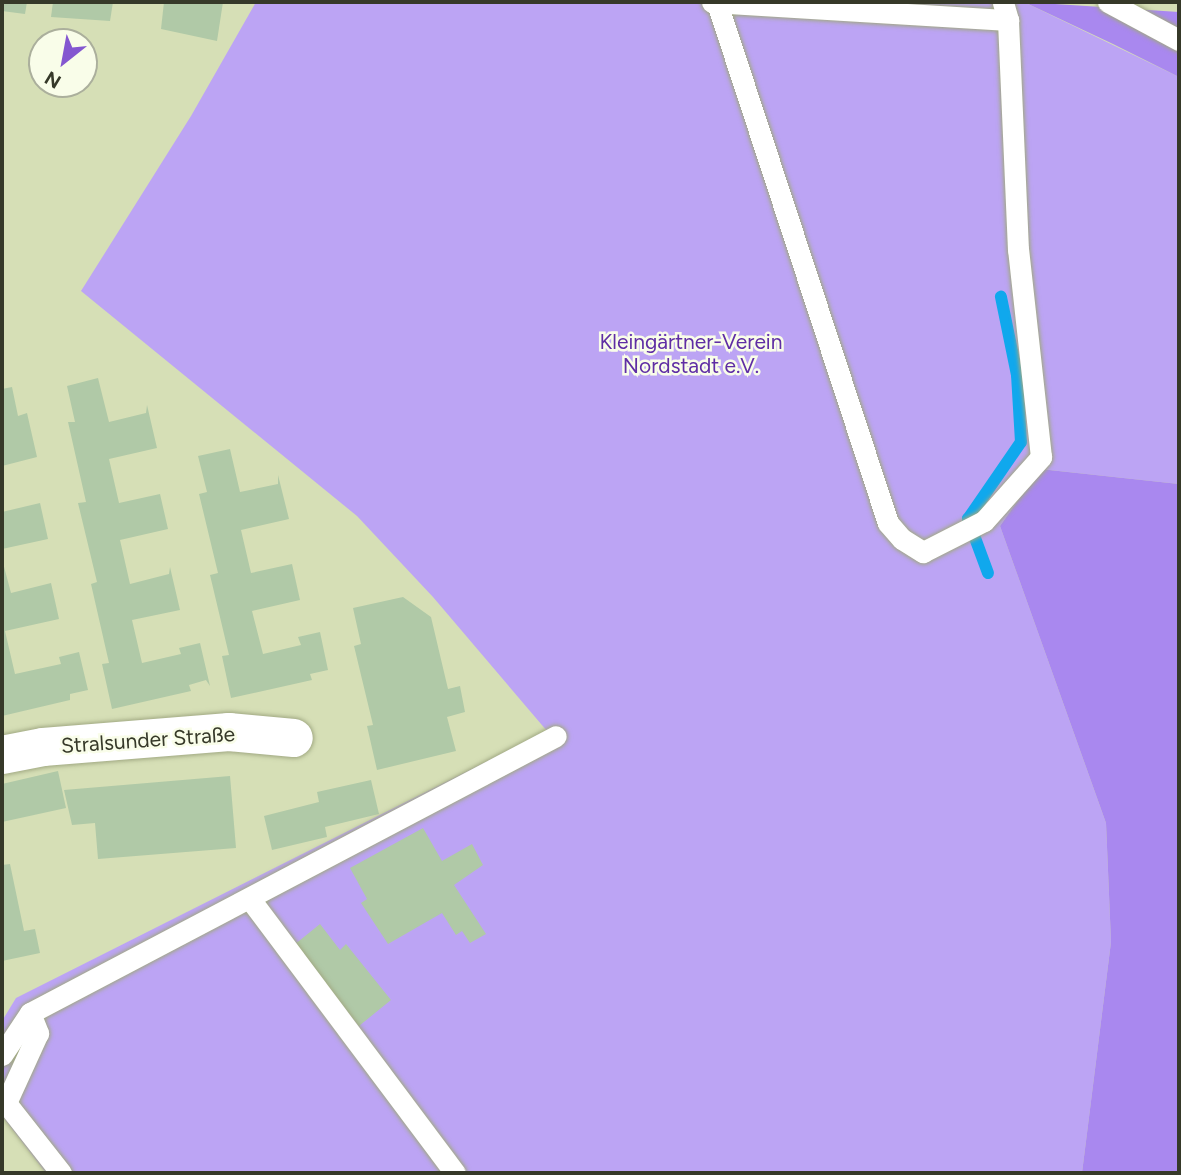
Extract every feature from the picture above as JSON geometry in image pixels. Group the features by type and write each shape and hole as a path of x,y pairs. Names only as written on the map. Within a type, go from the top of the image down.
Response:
{"street":[{"name":"Stralsunder Straße","path":"2,755 43,747 229,732 294,738"}],"lane":[{"path":"715,2 1005,11 1018,250 1041,457 972,529 923,552 902,539 888,523 715,2"},
{"path":"1108,2 1179,40"},
{"path":"2,1055 30,1013 556,736"},
{"path":"250,899 455,1173"},
{"path":"30,1013 38,1034 6,1103 61,1173"}],"green space":[{"name":"Kleingärtner-Verein Nordstadt e.V.","path":"256,2 1024,2 1179,77 1179,484 1040,469 1000,526 1106,823 1111,942 1082,1173 46,1173 2,1116 2,1021 16,998 547,731 433,597 357,516 81,291 191,116"}],"shaded area":[{"path":"1024,2 1179,12 1179,77 1113,44"},
{"path":"1040,469 1179,484 1179,1173 1082,1173 1111,942 1106,823 1000,526"}],"building":[{"path":"2,2 27,2 25,14 2,11"},
{"path":"53,2 113,2 110,21 51,17"},
{"path":"164,2 223,2 217,41 161,29"},
{"path":"98,378 109,422 146,413 147,405 157,448 109,459 119,503 160,494 168,529 120,540 130,584 169,574 170,567 180,610 132,620 142,663 181,654 179,648 200,643 210,686 206,680 189,685 191,691 112,709 102,664 109,663 91,584 97,582 78,503 86,502 68,422 75,422 67,386"},
{"path":"12,387 18,416 27,413 37,457 2,466 2,389"},
{"path":"230,449 240,492 278,484 278,475 289,519 241,530 251,573 292,564 300,600 252,611 263,654 301,645 298,637 320,632 328,670 310,674 312,680 231,698 222,656 229,655 210,575 218,573 199,494 207,492 198,456"},
{"path":"40,503 48,539 2,549 2,512"},
{"path":"2,559 11,593 51,583 59,619 5,631 15,674 61,664 59,657 79,652 88,690 70,694 70,700 2,716"},
{"path":"403,597 431,617 448,689 460,686 465,712 447,717 456,751 377,770 367,726 373,725 354,646 361,644 353,608"},
{"path":"58,771 66,808 2,822 2,784"},
{"path":"230,776 236,848 98,859 95,823 72,825 64,790"},
{"path":"371,780 379,814 325,827 327,837 272,850 264,816 319,802 317,792"},
{"path":"423,828 442,861 472,844 483,865 454,885 486,934 470,943 462,931 456,935 442,913 388,944 361,903 367,899 350,868"},
{"path":"10,864 24,931 35,929 40,953 2,961 2,865"},
{"path":"320,924 340,950 346,944 391,1000 359,1026 294,945"}],"waterway":[{"path":"988,573 968,519 1021,442 1017,375 1001,297"}]}
